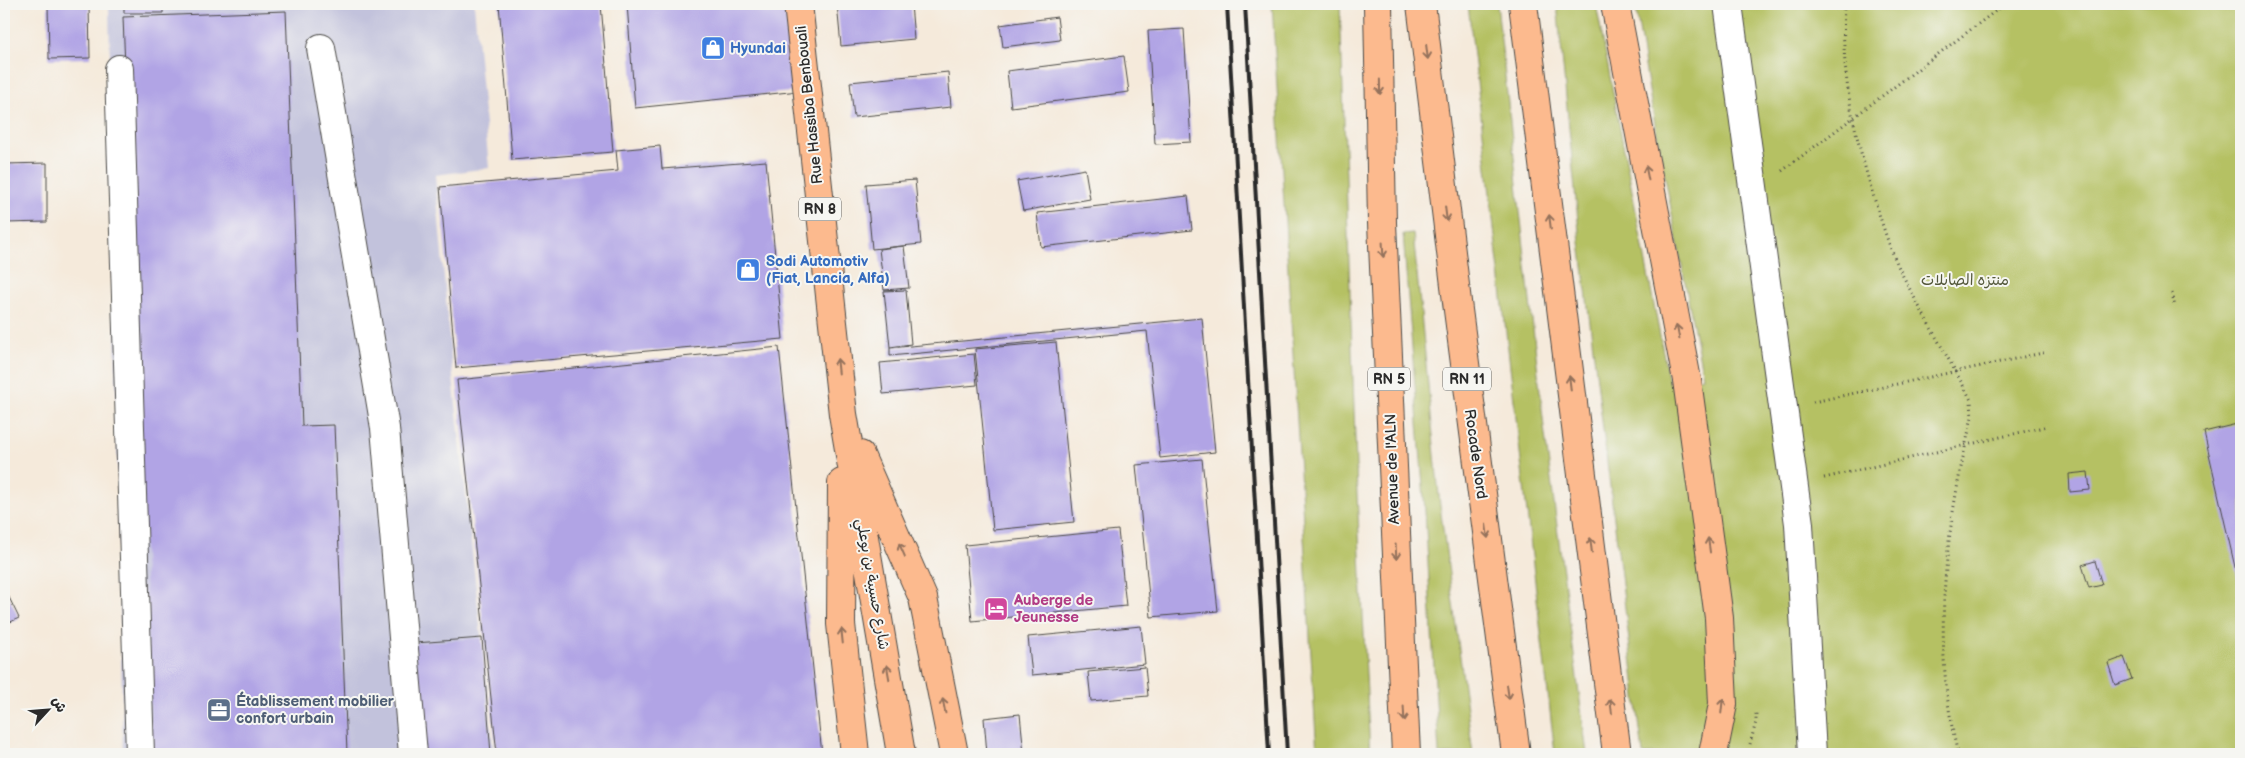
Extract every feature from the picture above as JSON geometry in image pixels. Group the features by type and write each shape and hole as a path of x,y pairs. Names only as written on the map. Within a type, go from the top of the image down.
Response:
{"main road":[{"name":"Rue Hassiba Benbouali","path":"798,4 843,414"},
{"name":"Avenue de l'ALN","path":"1378,4 1382,223 1406,754"},
{"name":"Rocade Nord","path":"1422,4 1458,310 1516,754"},
{"path":"1523,4 1617,754"},
{"path":"1615,4 1687,380 1719,618 1723,704 1713,754"},
{"path":"843,414 841,624 855,754"},
{"path":"843,414 923,598 954,754"},
{"name":"شارع حسيبة بن بوعلي","path":"843,414 901,754"}],"lane":[{"path":"1728,4 1799,524 1812,754"},
{"path":"321,48 385,428 412,754"},
{"path":"119,69 140,754"}],"path":[{"path":"1844,4 1843,42 1847,90 1856,137 1882,225 1900,269 1971,400 1972,417 1965,445 1949,538 1943,600 1944,666 1949,719 1958,754"},
{"path":"1754,192 2005,4"},
{"path":"2172,293 2175,307"},
{"path":"1812,402 2047,352"},
{"path":"1820,480 2048,426"}],"shaded area":[{"path":"109,4 474,4 489,168 435,175 452,368 494,754 123,754"}],"green space":[{"path":"1272,4 1340,4 1357,494 1370,754 1317,754"},
{"path":"1468,4 1497,4 1544,427 1587,754 1555,754"},
{"name":"منتزه الصابلات","path":"1557,4 1596,4 1669,383 1703,377 1651,103 1635,4 2241,4 2241,754 1643,754 1580,242"},
{"path":"1413,233 1440,506 1473,754 1439,754 1425,511 1403,234"}],"building":[{"path":"48,4 89,4 90,58 49,59"},
{"path":"124,4 163,4 163,13 124,13"},
{"path":"499,4 601,4 613,152 512,160"},
{"name":"Hyundai","path":"627,4 791,4 799,91 635,108"},
{"path":"837,4 911,4 914,39 841,46"},
{"path":"286,11 302,426 334,425 347,753 152,754 123,17"},
{"path":"1057,17 1060,40 1003,47 1000,25"},
{"path":"1184,29 1191,142 1155,144 1148,31"},
{"path":"1124,56 1129,92 1011,107 1007,71"},
{"path":"948,72 951,107 854,117 850,82"},
{"path":"660,146 662,169 766,161 783,339 456,368 440,187 618,171 616,150"},
{"path":"47,163 47,222 5,223 5,164"},
{"path":"1085,169 1090,199 1023,211 1017,181"},
{"path":"915,180 921,244 872,249 866,184"},
{"path":"1188,196 1192,230 1041,247 1037,213"},
{"path":"904,246 909,288 884,290 879,249"},
{"path":"906,290 911,344 890,347 884,291"},
{"path":"1202,318 1215,452 1160,458 1147,331 890,356 890,348"},
{"path":"1056,342 1074,522 993,530 975,349"},
{"path":"779,347 822,754 497,754 457,380"},
{"path":"974,354 977,385 883,394 880,363"},
{"path":"2241,423 2241,589 2240,589 2204,432"},
{"path":"1202,459 1218,611 1151,617 1136,465"},
{"path":"2088,472 2090,490 2070,492 2069,474"},
{"path":"1118,530 1126,606 972,621 965,545"},
{"path":"2095,561 2102,585 2089,588 2082,565"},
{"path":"4,587 19,618 4,625"},
{"path":"1141,626 1145,664 1032,675 1028,637"},
{"path":"482,638 491,754 424,754 415,643"},
{"path":"2124,657 2132,679 2115,685 2108,663"},
{"path":"1145,667 1148,696 1091,701 1088,672"},
{"path":"1020,714 1024,754 987,754 984,718"}],"railway":[{"path":"1227,4 1269,754"},
{"path":"1245,4 1287,754"}],"place":[{"name":"Hyundai","path":"713,48"},
{"name":"Sodi Automotiv (Fiat, Lancia, Alfa)","path":"748,270"},
{"name":"Auberge de Jeunesse","path":"996,609"},
{"name":"Établissement mobilier confort urbain","path":"219,710"}]}
